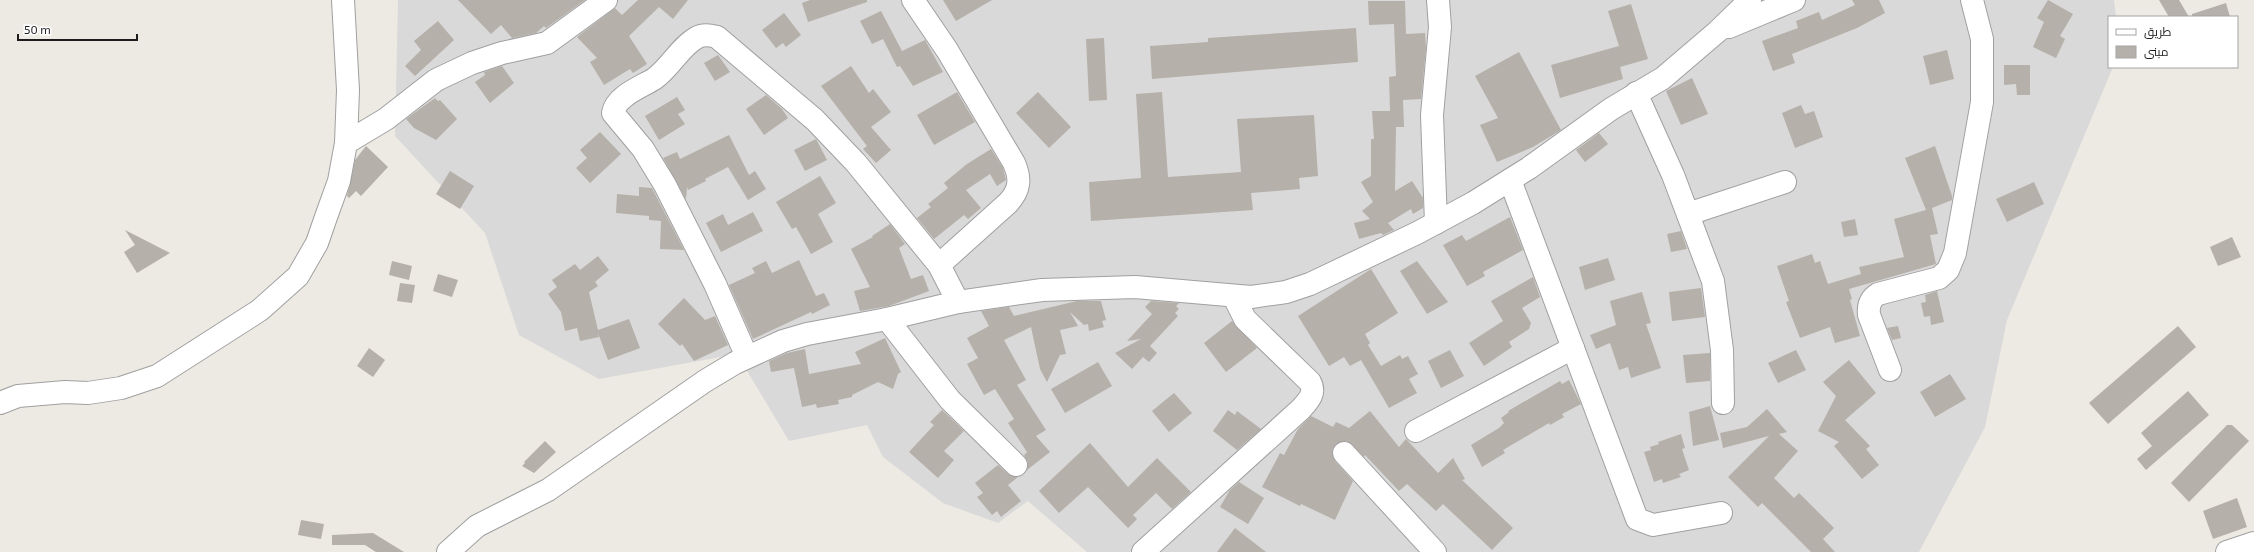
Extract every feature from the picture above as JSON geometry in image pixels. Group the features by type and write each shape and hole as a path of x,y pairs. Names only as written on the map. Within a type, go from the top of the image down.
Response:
{"street":[{"path":"0,403 18,396 65,392 88,393 121,388 157,376 260,310 298,276 317,242 339,181 346,143 348,90 343,0"},
{"path":"346,143 386,119 436,80 472,63 502,53 547,43 606,0"},
{"path":"913,0 951,56 1014,163 1020,178 1017,191 1008,203 939,265"},
{"path":"1436,223 1432,115 1440,27 1438,0"},
{"path":"448,552 477,526 548,490 705,381 747,357 783,341 807,334 887,319 958,302 1042,290 1104,286 1167,289 1234,297 1286,292 1310,284 1436,223 1510,180 1636,93 1663,78 1718,31 1750,0"},
{"path":"1718,31 1794,0"},
{"path":"1890,370 1869,315 1868,308 1872,300 1878,294 1939,278 1948,270 1955,253 1982,102 1982,38 1972,0"},
{"path":"747,357 715,284 665,185 643,149 620,124 613,113 614,108 622,98 665,70 688,45 700,36 708,35 717,37 815,120 872,180 939,265 958,302"},
{"path":"1636,93 1655,132 1707,264 1716,297 1722,350 1723,403"},
{"path":"1510,180 1637,519 1653,525 1721,513"},
{"path":"1688,214 1785,182"},
{"path":"1143,552 1301,409 1312,395 1313,388 1310,382 1245,319 1234,297"},
{"path":"887,319 950,400 1016,465"},
{"path":"1416,431 1573,348"},
{"path":"1344,453 1435,552"},
{"path":"2227,552 2254,543"}],"shaded area":[{"path":"398,0 2114,0 2116,16 2108,16 2108,68 2113,68 2007,320 1985,427 1919,552 1087,552 1028,501 998,523 943,503 883,457 867,425 789,441 737,354 599,379 519,335 485,233 395,136"}],"building":[{"path":"458,0 585,0 546,28 544,26 536,33 512,38 501,25 491,34"},
{"path":"638,0 688,0 673,19 659,7 629,36 647,64 633,73 630,69 604,85 590,62 597,58 577,37 615,8 622,15"},
{"path":"810,0 867,0 867,2 808,22 802,3"},
{"path":"943,0 992,0 956,21"},
{"path":"1852,0 1879,0 1885,13 1857,28 1792,54 1795,63 1773,71 1762,41 1798,28 1796,21 1819,12 1822,20 1855,5"},
{"path":"2048,0 2073,14 2060,36 2065,39 2056,58 2033,47 2044,22 2037,18"},
{"path":"2159,0 2179,0 2188,16 2168,16"},
{"path":"1368,1 1405,1 1406,34 1425,33 1426,48 1421,99 1403,100 1404,127 1396,127 1395,191 1412,181 1423,198 1423,208 1413,214 1411,209 1388,223 1394,230 1383,235 1381,233 1359,239 1354,223 1370,219 1362,211 1373,202 1361,182 1371,176 1371,139 1374,139 1372,111 1390,111 1389,77 1396,76 1394,24 1369,25"},
{"path":"2226,3 2230,16 2192,16 2192,14"},
{"path":"1631,4 1648,59 1620,67 1623,79 1560,98 1551,65 1619,46 1608,11"},
{"path":"881,11 902,51 925,40 943,72 913,86 900,66 897,67 883,39 872,44 860,21"},
{"path":"784,13 801,35 786,47 783,43 776,48 762,30"},
{"path":"438,21 454,40 415,76 405,66 421,50 414,41"},
{"path":"1356,28 1358,62 1152,79 1150,46 1208,42 1208,38"},
{"path":"1104,38 1107,100 1089,101 1086,39"},
{"path":"1947,50 1954,79 1930,85 1923,56"},
{"path":"1519,52 1561,130 1533,147 1497,162 1480,125 1498,118 1475,76"},
{"path":"718,55 730,72 715,81 704,63"},
{"path":"2004,65 2030,65 2030,95 2017,95 2016,84 2004,85"},
{"path":"502,66 514,83 490,103 475,82 485,75 484,72"},
{"path":"851,66 869,93 873,89 891,112 871,127 891,150 876,163 863,149 867,146 821,86"},
{"path":"1692,78 1708,114 1681,125 1666,91"},
{"path":"957,92 975,122 934,145 917,115"},
{"path":"1038,92 1071,127 1049,148 1016,113"},
{"path":"1162,92 1168,177 1241,172 1237,119 1314,115 1318,176 1299,178 1300,189 1251,193 1253,210 1091,221 1089,182 1141,178 1136,94"},
{"path":"766,95 782,109 788,118 764,135 746,109"},
{"path":"677,97 685,110 678,114 685,124 659,140 645,116"},
{"path":"435,98 438,101 440,100 457,119 436,140 414,128 406,119"},
{"path":"1801,105 1805,114 1814,111 1823,137 1795,148 1782,113"},
{"path":"600,132 621,154 590,183 576,168 587,158 580,150"},
{"path":"1599,133 1608,144 1585,162 1576,150"},
{"path":"729,135 749,175 755,171 766,189 748,200 728,167 688,190 687,187 686,199 663,158 677,152 680,159"},
{"path":"816,139 827,160 805,171 794,150"},
{"path":"366,146 388,167 361,196 356,191 349,198 347,196 355,160"},
{"path":"1935,146 1952,196 1952,200 1932,208 1938,234 1930,235 1936,264 1849,289 1852,299 1850,300 1860,336 1835,343 1830,327 1800,338 1786,302 1789,301 1777,266 1812,254 1815,263 1820,261 1828,284 1861,274 1859,267 1904,257 1894,219 1926,210 1905,158"},
{"path":"991,149 1003,168 1006,180 997,186 990,174 966,190 981,208 968,219 964,215 934,239 917,218 931,207 928,204 948,188 944,183 967,164"},
{"path":"450,171 474,186 460,209 436,194"},
{"path":"820,176 836,203 818,214 833,242 811,254 796,227 792,229 776,202"},
{"path":"2034,182 2044,204 2007,222 1996,199"},
{"path":"639,187 652,188 684,250 660,249 661,221 649,220 649,216 616,213 617,194 639,196"},
{"path":"753,212 763,231 721,252 706,223 723,214 728,225"},
{"path":"1510,217 1523,250 1483,272 1485,276 1467,286 1443,245 1462,235 1466,241"},
{"path":"1855,219 1858,235 1844,237 1841,222"},
{"path":"890,224 905,244 899,248 911,279 923,275 929,291 889,306 860,311 854,291 870,287 851,249 873,237 872,236"},
{"path":"125,230 170,253 137,273 124,252 135,245"},
{"path":"1681,231 1687,249 1671,252 1667,234"},
{"path":"2232,237 2241,257 2218,266 2210,247"},
{"path":"598,256 609,270 595,282 598,286 589,292 598,330 629,319 640,348 608,360 598,333 599,337 580,341 577,328 565,331 561,312 548,294 557,287 552,280 575,264 580,270"},
{"path":"1608,258 1615,280 1585,290 1579,267"},
{"path":"799,260 816,296 824,293 830,305 812,314 811,312 753,339 729,285 755,273 752,268 766,261 772,273"},
{"path":"392,261 412,266 409,280 389,275"},
{"path":"1417,261 1448,302 1427,314 1400,271"},
{"path":"1371,269 1398,313 1365,334 1370,343 1368,345 1381,366 1400,355 1402,359 1408,356 1418,374 1409,379 1417,393 1389,408 1361,360 1350,366 1344,357 1329,366 1298,316"},
{"path":"438,274 458,280 452,297 433,291"},
{"path":"1533,277 1540,297 1522,308 1531,323 1529,329 1509,342 1512,347 1484,366 1469,343 1503,321 1491,301"},
{"path":"400,283 415,285 412,303 397,301"},
{"path":"1701,288 1705,317 1672,321 1669,292"},
{"path":"1937,291 1944,322 1931,325 1930,316 1924,317 1921,303 1926,302 1925,295"},
{"path":"1642,292 1651,323 1646,324 1661,368 1631,378 1628,367 1619,370 1610,343 1596,349 1590,335 1616,325 1610,301"},
{"path":"684,298 705,320 715,316 728,345 694,361 682,344 680,346 658,324"},
{"path":"1077,301 1101,301 1106,320 1102,321 1104,327 1089,331 1088,324 1084,325 1070,312 1078,326 1060,330 1066,354 1060,355 1047,382 1040,369 1031,327 1004,340 1026,380 1017,385 1046,430 1036,436 1050,452 1027,470 1028,462 1024,455 1027,452 1008,423 1014,419 995,389 984,395 967,364 978,358 967,338 989,326 981,311 1009,307 1014,316"},
{"path":"1151,301 1179,303 1176,306 1179,309 1175,313 1178,316 1150,346 1157,353 1149,362 1143,357 1132,369 1115,353 1141,339 1127,341 1152,314 1145,307"},
{"path":"1232,321 1257,348 1226,372 1204,343"},
{"path":"1898,326 1901,338 1892,340 1887,328"},
{"path":"2178,326 2196,347 2108,424 2089,403"},
{"path":"885,338 901,372 898,374 893,389 878,382 852,395 852,397 838,400 839,404 817,408 816,404 802,407 794,368 771,372 769,361 787,353 805,349 809,374 861,364 855,352"},
{"path":"369,348 385,360 373,377 357,366"},
{"path":"1450,350 1464,376 1441,388 1428,361"},
{"path":"1796,350 1806,370 1778,383 1768,363"},
{"path":"1710,353 1710,381 1686,383 1683,355"},
{"path":"1849,360 1876,393 1845,420 1870,446 1866,449 1879,465 1862,479 1834,446 1839,442 1818,431 1836,396 1823,382"},
{"path":"1098,362 1112,386 1065,413 1051,389"},
{"path":"1950,374 1966,399 1935,417 1920,392"},
{"path":"1569,380 1581,404 1562,414 1564,417 1550,425 1549,423 1503,450 1505,453 1482,467 1471,445 1499,428 1504,423 1501,418 1509,412 1508,411 1560,381 1562,384"},
{"path":"2188,391 2209,415 2146,470 2137,459 2152,446 2141,433"},
{"path":"1174,393 1192,413 1169,432 1152,411"},
{"path":"1710,406 1719,440 1693,446 1689,412"},
{"path":"1767,409 1787,432 1779,434 1798,451 1774,478 1794,498 1799,493 1834,528 1823,539 1835,552 1811,552 1762,503 1758,507 1728,477 1769,436 1723,448 1720,433 1747,427"},
{"path":"942,410 964,431 944,451 954,460 938,478 909,452 934,425 930,422"},
{"path":"1228,410 1235,415 1237,411 1261,429 1237,450 1213,431"},
{"path":"1370,411 1399,447 1406,439 1438,473 1453,458 1465,479 1462,480 1513,528 1492,550 1443,504 1436,511 1407,484 1399,491 1365,455 1364,457 1347,441 1336,444 1332,450 1335,461 1353,481 1335,520 1301,504 1300,506 1262,487 1280,453 1284,455 1298,429 1311,416 1333,427 1336,422 1349,428"},
{"path":"2227,425 2232,425 2249,441 2189,502 2171,483"},
{"path":"1681,434 1685,448 1682,449 1689,470 1679,474 1681,477 1663,483 1662,479 1654,482 1644,452 1651,450 1650,447 1659,444 1658,442"},
{"path":"545,441 556,452 534,473 522,466 525,463 524,462"},
{"path":"1090,443 1128,487 1157,458 1191,492 1172,509 1156,493 1133,515 1137,519 1128,528 1088,487 1059,513 1039,491"},
{"path":"998,465 1008,474 1018,477 1008,485 1021,501 1001,517 997,511 992,515 977,497 983,493 975,483"},
{"path":"1239,482 1264,498 1248,524 1220,507 1230,490"},
{"path":"2237,498 2247,527 2213,539 2203,511"},
{"path":"301,520 324,524 321,539 298,535"},
{"path":"1235,528 1266,552 1217,552"},
{"path":"373,533 404,552 376,552 365,545 332,545 332,535"}]}
